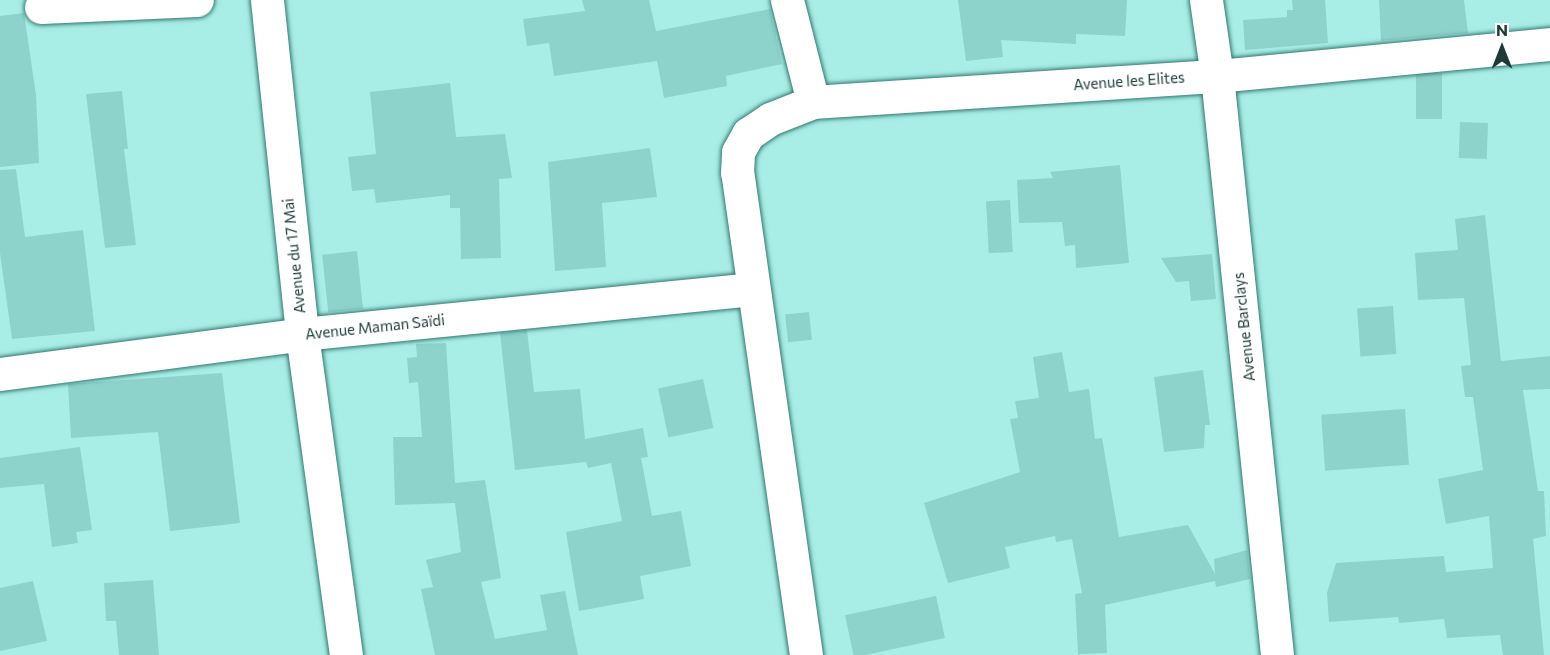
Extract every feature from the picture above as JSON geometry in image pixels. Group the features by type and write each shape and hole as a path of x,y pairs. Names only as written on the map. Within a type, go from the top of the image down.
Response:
{"street":[{"path":"41,7 197,0"},
{"name":"Avenue du 17 Mai","path":"267,0 302,334 346,655"},
{"path":"787,0 813,102"},
{"name":"Avenue Barclays","path":"1206,0 1217,76 1277,655"},
{"name":"Avenue les Elites","path":"806,655 739,202 738,152 748,134 770,119 813,102 1217,76 1550,44"},
{"name":"Avenue Maman Saïdi","path":"0,374 302,334 752,289"}],"building":[{"path":"582,0 649,0 656,31 770,9 782,64 726,76 727,86 664,98 657,61 554,76 549,43 527,46 523,19 585,11"},
{"path":"958,0 1127,0 1125,36 1076,34 1076,44 1001,40 1003,57 966,61"},
{"path":"1292,0 1325,0 1328,43 1245,50 1243,20 1287,17 1287,10 1293,10"},
{"path":"1379,0 1464,0 1468,33 1381,41"},
{"path":"24,13 36,95 39,163 0,167 0,16"},
{"path":"1416,73 1442,73 1442,119 1416,119"},
{"path":"450,83 456,137 505,134 512,178 499,179 501,258 461,259 460,208 450,208 450,195 376,203 374,189 352,191 348,157 376,154 370,92"},
{"path":"122,91 128,149 124,149 136,245 105,248 86,94"},
{"path":"1460,122 1488,123 1487,159 1459,158"},
{"path":"650,148 657,197 602,203 606,267 555,271 548,162"},
{"path":"1120,165 1129,263 1076,268 1075,245 1065,246 1062,222 1019,223 1017,180 1053,178 1050,172"},
{"path":"16,169 25,237 83,230 95,331 12,339 0,253 0,170"},
{"path":"1010,200 1013,252 989,253 986,201"},
{"path":"1485,215 1501,361 1550,356 1550,389 1523,390 1538,491 1544,491 1546,536 1533,539 1544,655 1503,655 1500,635 1447,638 1444,619 1399,623 1398,617 1329,622 1327,593 1336,563 1444,556 1446,572 1493,568 1489,516 1446,524 1438,479 1483,470 1473,397 1465,397 1461,366 1471,365 1464,298 1418,300 1415,253 1458,250 1455,219"},
{"path":"357,251 363,309 328,312 322,255"},
{"path":"1212,254 1216,299 1191,301 1189,281 1176,282 1161,258"},
{"path":"1393,306 1396,354 1360,356 1357,309"},
{"path":"809,312 812,340 788,342 785,315"},
{"path":"527,330 534,392 580,389 585,439 643,428 648,457 641,458 652,516 681,511 691,566 640,576 644,599 579,611 566,532 622,521 611,463 588,468 586,462 515,470 500,333"},
{"path":"446,343 455,483 485,480 501,578 481,582 495,639 547,630 540,595 565,591 578,655 435,655 421,589 433,587 426,560 461,552 455,503 395,505 393,437 422,437 418,382 409,383 407,358 417,357 416,344"},
{"path":"1062,352 1069,392 1089,389 1095,439 1102,438 1119,537 1188,525 1215,574 1214,559 1247,550 1250,579 1216,587 1215,581 1105,605 1107,653 1078,654 1075,594 1082,593 1072,539 1056,542 1055,536 1005,547 1010,568 948,583 924,503 1020,472 1010,419 1018,418 1015,401 1039,398 1033,357"},
{"path":"1203,370 1210,425 1205,425 1204,448 1164,452 1154,377"},
{"path":"222,373 240,523 170,531 158,432 71,438 68,384"},
{"path":"703,379 713,428 668,437 658,389"},
{"path":"1405,409 1409,465 1325,471 1321,415"},
{"path":"80,447 92,530 76,532 78,543 52,547 44,484 0,488 0,458"},
{"path":"153,580 159,655 119,655 116,621 106,621 104,583"},
{"path":"33,581 47,641 0,651 0,588"},
{"path":"936,596 945,638 865,655 853,655 845,615"}]}
